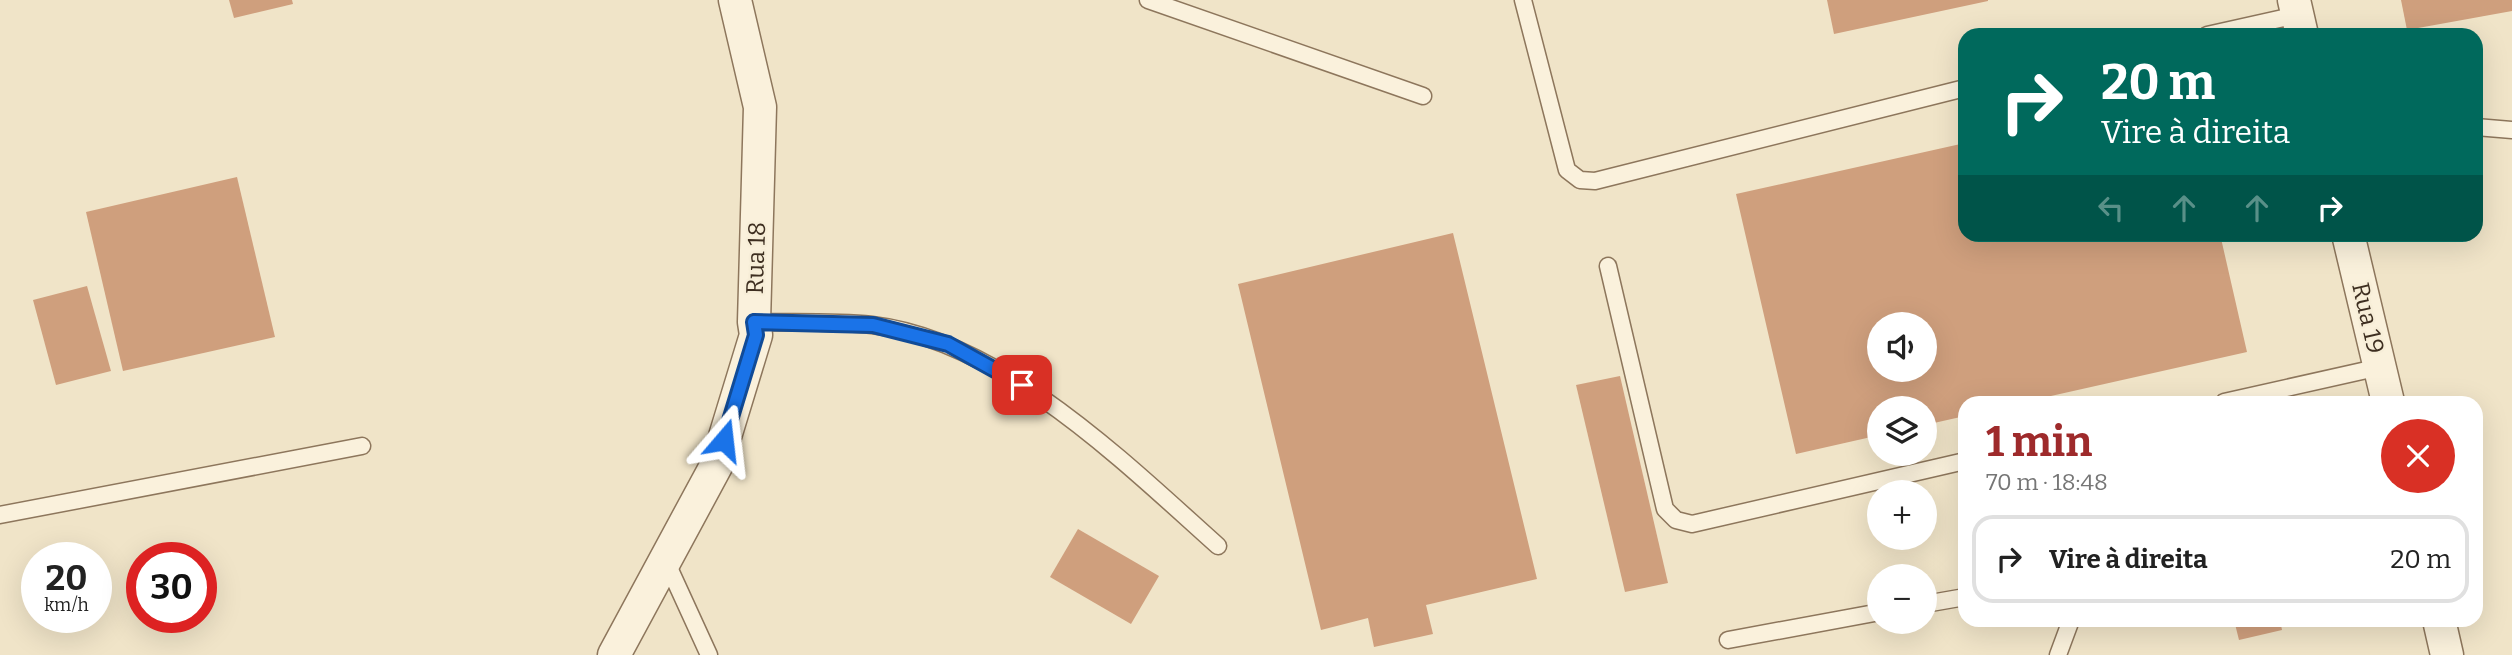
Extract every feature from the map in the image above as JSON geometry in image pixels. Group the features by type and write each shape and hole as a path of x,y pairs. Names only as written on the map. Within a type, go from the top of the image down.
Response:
{"street":[{"name":"Rua 18","path":"614,655 716,466 756,335 754,322 760,107 735,0"},
{"name":"Rua 19","path":"2350,242 2387,396"},
{"path":"2441,627 2447,655"}],"lane":[{"path":"1148,0 1423,96"},
{"path":"1523,0 1567,170 1580,180 1595,181 1958,90"},
{"path":"2242,28 2298,17"},
{"path":"2483,128 2512,130"},
{"path":"1608,266 1665,509 1676,520 1692,524 1958,463"},
{"path":"754,322 873,325 948,344 1022,385 1112,451 1218,546"},
{"path":"2251,396 2380,367"},
{"path":"0,515 362,446"},
{"path":"666,561 709,655"},
{"path":"1937,602 1958,598"},
{"path":"1728,640 1867,614"},
{"path":"2059,655 2069,627"}],"building":[{"path":"229,0 292,0 293,4 234,18"},
{"path":"1827,0 1988,0 1988,1 1834,34"},
{"path":"2401,0 2512,0 2512,11 2407,28"},
{"path":"1958,145 1958,242 2222,242 2247,352 2051,396 1958,396 1958,418 1937,422 1937,396 1867,396 1867,438 1796,454 1736,194"},
{"path":"237,177 275,337 123,371 86,212"},
{"path":"1453,233 1537,579 1426,605 1433,634 1374,647 1368,618 1321,630 1238,284"},
{"path":"87,286 111,371 56,385 33,300"},
{"path":"1620,376 1668,583 1625,592 1576,385"},
{"path":"1078,529 1159,576 1131,624 1050,577"},
{"path":"2236,627 2281,627 2282,630 2239,640"}],"route":[{"path":"724,440 756,335 754,322 873,325 948,344 1022,385"}]}
